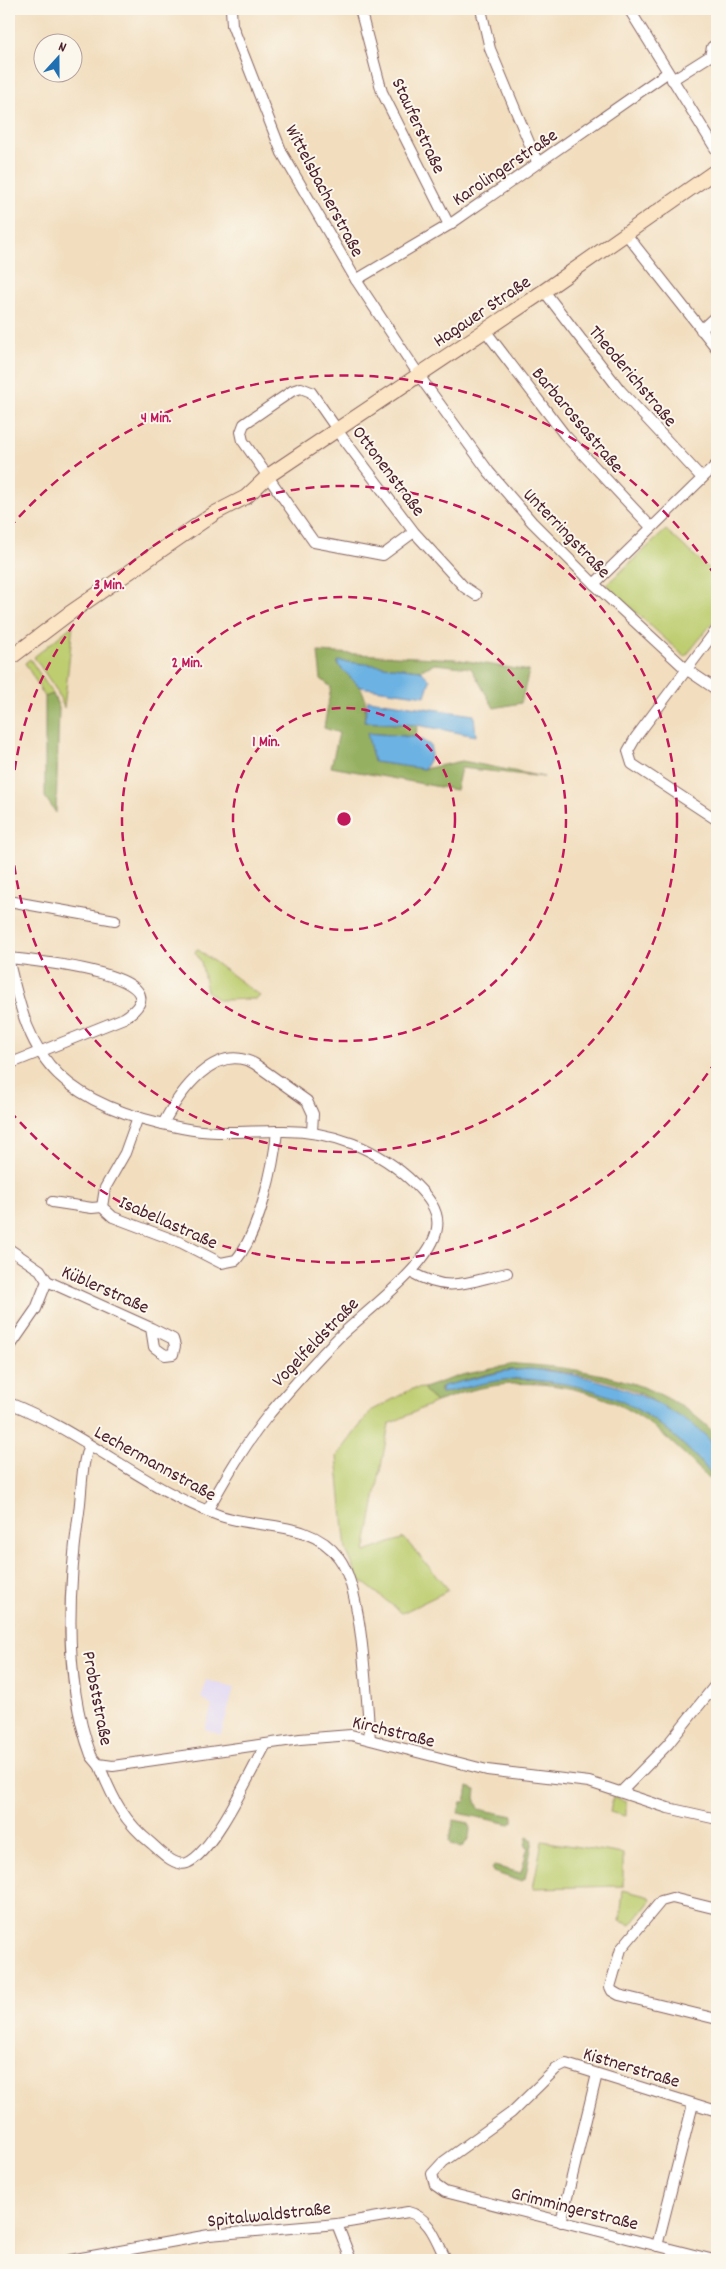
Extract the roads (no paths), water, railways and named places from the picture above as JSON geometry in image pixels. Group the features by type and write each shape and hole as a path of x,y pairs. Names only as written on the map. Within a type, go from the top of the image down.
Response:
{"street":[{"name":"Wittelsbacherstraße","path":"231,9 232,25 282,153 356,280 418,374"},
{"name":"Stauferstraße","path":"360,9 382,92 449,224"},
{"path":"482,9 490,49 538,164"},
{"path":"629,9 669,77 717,151"},
{"path":"714,56 712,47 717,44"},
{"name":"Karolingerstraße","path":"356,280 449,224 669,77 714,56"},
{"name":"Hagauer Straße","path":"9,658 67,615 227,505 246,497 266,478 544,291 717,170"},
{"path":"626,234 717,349"},
{"name":"Theoderichstraße","path":"544,291 620,390 702,478"},
{"path":"701,330 717,315"},
{"name":"Barbarossastraße","path":"484,330 564,434 651,527"},
{"name":"Unterringstraße","path":"418,374 489,472 532,522 594,584 686,670 717,690"},
{"name":"Ottonenstraße","path":"414,532 383,555 317,544 309,537 266,478 243,441 242,428 247,421 292,391 302,388 311,392 414,532 464,587 476,595"},
{"path":"594,584 717,464"},
{"path":"717,629 636,737 628,751 632,764 717,820"},
{"path":"9,901 114,920"},
{"path":"9,958 67,965 91,971 131,984 139,993 137,1007 124,1018 9,1064"},
{"path":"9,962 21,1009 39,1052 50,1067 70,1084 99,1102 138,1117 163,1124 205,1132 277,1130 312,1132 313,1114 307,1101 255,1064 247,1059 232,1057 223,1058 197,1077 183,1092 163,1124"},
{"name":"Isabellastraße","path":"102,1207 105,1188 125,1154 138,1117"},
{"name":"Isabellastraße","path":"52,1202 92,1208 102,1207 113,1217 182,1243 221,1263 236,1260 245,1247 263,1200 275,1150 277,1130"},
{"name":"Vogelfeldstraße","path":"207,1511 234,1462 270,1413 340,1337 411,1272 433,1242 437,1231 437,1215 429,1200 402,1173 372,1152 340,1139 312,1132"},
{"path":"9,1249 40,1270 47,1281 36,1309 9,1348"},
{"path":"411,1272 425,1280 448,1286 507,1273"},
{"name":"Küblerstraße","path":"47,1281 151,1328"},
{"name":"Lechermannstraße","path":"9,1403 36,1415 207,1511 234,1521 297,1530 322,1541 339,1558 346,1569 354,1594 370,1739"},
{"name":"Probststraße","path":"89,1445 84,1462 73,1553 69,1613 73,1665 82,1724 91,1753 98,1764 111,1796 127,1821 151,1844 180,1864 192,1859 210,1841 266,1744"},
{"path":"621,1792 668,1744 717,1683"},
{"name":"Kirchstraße","path":"98,1764 114,1766 340,1735 370,1739 487,1770 569,1778 621,1792 668,1808 717,1819"},
{"path":"717,1909 672,1898 661,1901 620,1949 610,1982 612,1991 717,2019"},
{"name":"Kistnerstraße","path":"432,2180 432,2174 437,2166 511,2113 556,2068 566,2064 717,2111"},
{"path":"560,2222 597,2074"},
{"path":"657,2246 693,2104"},
{"name":"Grimmingerstraße","path":"432,2180 439,2189 445,2192 714,2260"},
{"name":"Spitalwaldstraße","path":"70,2260 108,2256 209,2236 337,2224 399,2212 414,2213 427,2223 446,2260"},
{"path":"337,2224 351,2260"}],"water":[{"path":"338,661 420,670 430,680 425,696 360,687 338,665"},
{"path":"368,700 474,715 476,736 417,725 364,722"},
{"path":"367,733 416,737 430,745 431,755 429,761 424,769 374,762"},
{"path":"530,1369 571,1374 609,1384 628,1390 664,1407 696,1428 713,1445 718,1456 717,1480 699,1460 663,1427 624,1402 602,1393 527,1379 495,1381 440,1392 443,1386 504,1371"}]}
